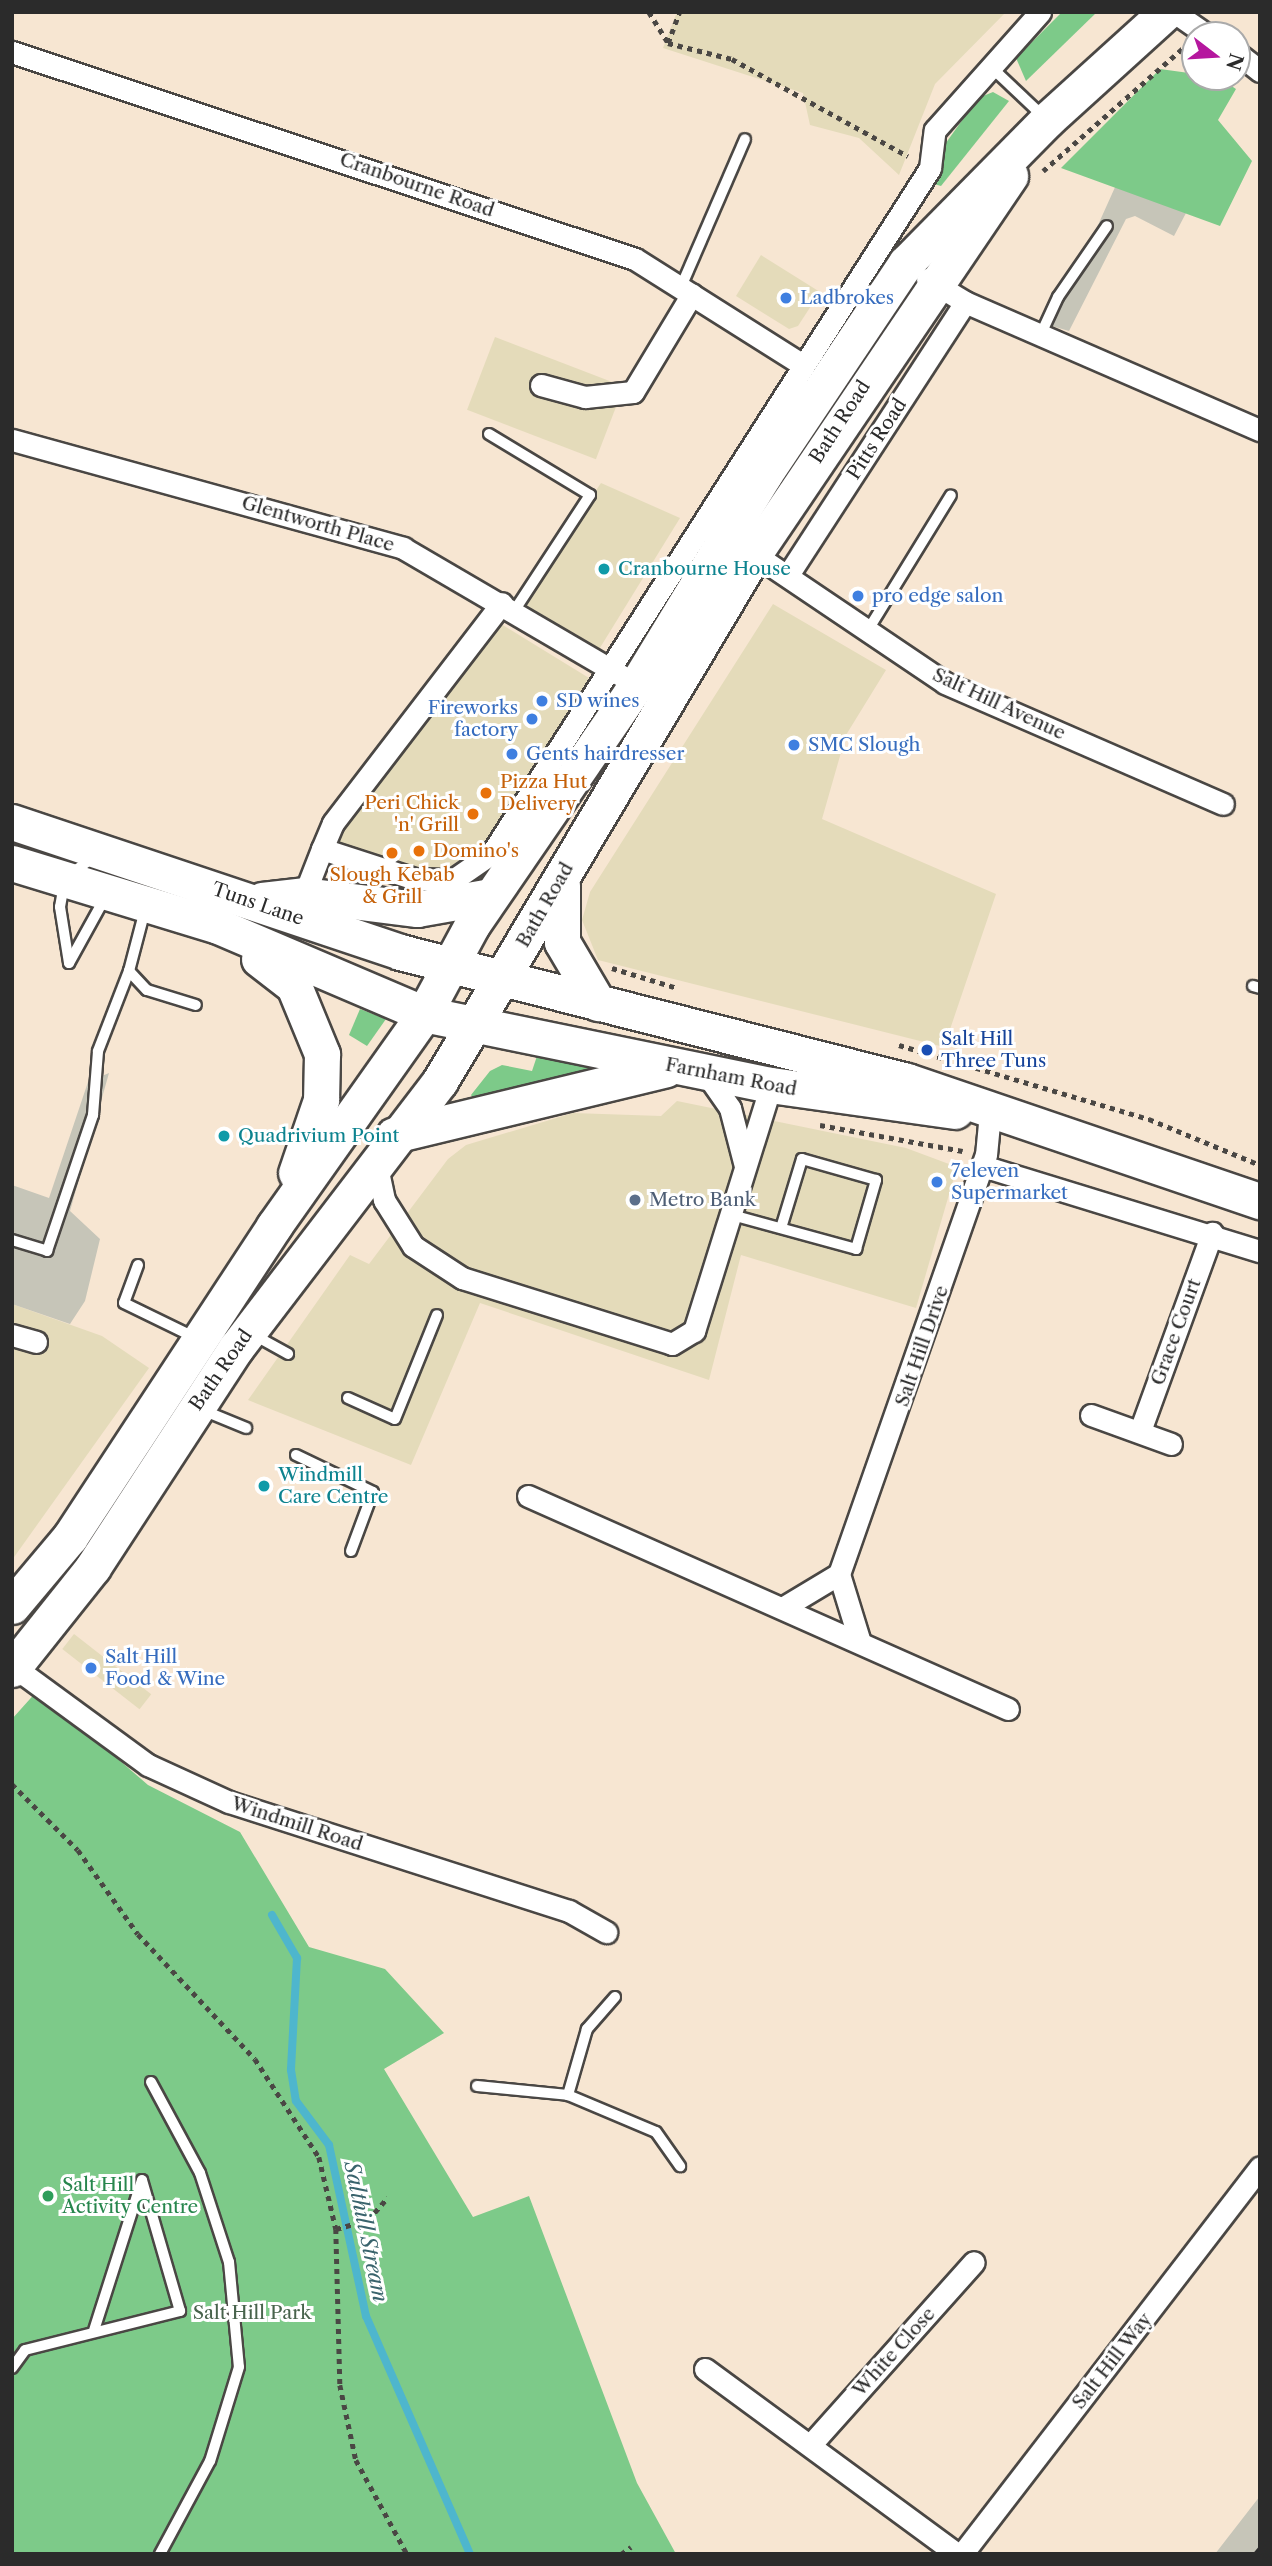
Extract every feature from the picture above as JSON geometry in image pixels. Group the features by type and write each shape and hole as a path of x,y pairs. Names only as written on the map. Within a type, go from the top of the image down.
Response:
{"main road":[{"name":"Bath Road","path":"180,1402 200,1341 274,1226 424,1014 449,966 624,677 906,263 1047,120 1166,12"},
{"name":"Bath Road","path":"12,1606 24,1576 126,1481 180,1402 248,1332 385,1149 440,1081 754,554 1047,120"},
{"name":"Tuns Lane","path":"12,822 81,857 153,886 218,926 424,1014 476,1023"},
{"path":"579,846 563,878 558,924 573,970 598,1003"},
{"name":"Tuns Lane","path":"12,863 81,857"},
{"name":"Tuns Lane","path":"81,857 109,891 153,886 250,901 449,966 505,976"},
{"path":"250,901 304,895 418,909 491,896"},
{"path":"218,926 294,986 322,1054 321,1100 274,1226"},
{"name":"Farnham Road","path":"505,976 598,1003 907,1081 990,1113 1260,1201"},
{"name":"Farnham Road","path":"476,1023 771,1085 898,1107 990,1113"},
{"path":"385,1149 690,1070"},
{"name":"Bath Road","path":"13,1667 93,1567 126,1481"}],"street":[{"name":"Bath Road","path":"322,849 415,879 453,880 492,853 624,677 801,364 930,168 935,130 989,65 1040,12"},
{"name":"Cranbourne Road","path":"12,52 635,259 801,364"},
{"path":"906,263 965,302 1260,430"},
{"path":"541,385 585,397 633,392 687,290"},
{"name":"Pitts Road","path":"788,575 965,302"},
{"name":"Glentworth Place","path":"12,440 403,548 509,606 624,677"},
{"name":"Salt Hill Avenue","path":"754,554 945,683 1223,804"},
{"path":"304,895 333,823 509,606"},
{"path":"690,1070 730,1108 746,1172"},
{"path":"385,1149 384,1200 413,1246 462,1278 672,1344 694,1331 746,1172 771,1085"},
{"name":"Salt Hill Drive","path":"839,1574 983,1166 990,1113"},
{"path":"983,1166 1212,1233 1260,1251"},
{"name":"Grace Court","path":"1140,1431 1212,1233"},
{"path":"12,1335 36,1342"},
{"path":"1091,1415 1171,1444"},
{"path":"528,1496 859,1639 1008,1709"},
{"path":"784,1607 839,1574 859,1639"},
{"name":"Windmill Road","path":"13,1667 148,1765 229,1802 569,1911 606,1932"},
{"name":"Salt Hill Way","path":"960,2554 1260,2167"},
{"name":"White Close","path":"813,2442 974,2262"},
{"path":"705,2368 813,2442 960,2554"}],"lane":[{"path":"989,65 1047,120"},
{"path":"687,290 745,139"},
{"path":"1040,336 1058,297 1107,226"},
{"path":"489,433 590,495 509,606"},
{"path":"868,630 951,495"},
{"path":"81,857 60,906 69,963 109,891"},
{"path":"12,1240 47,1251 93,1115 98,1051 129,971 153,886"},
{"path":"129,971 147,990 196,1005"},
{"path":"732,1215 856,1249 876,1180 802,1159 781,1228"},
{"path":"138,1265 124,1303 200,1341"},
{"path":"348,1398 395,1419 437,1315"},
{"path":"248,1332 288,1354"},
{"path":"180,1402 246,1428"},
{"path":"296,1455 373,1492 351,1551"},
{"path":"568,2095 587,2029 615,1997"},
{"path":"152,2082 201,2173 229,2262 239,2368 210,2461 160,2554"},
{"path":"477,2085 568,2095 656,2132 680,2166"},
{"path":"12,2368 25,2350 94,2330 180,2311 142,2180 94,2330"}],"path":[{"path":"649,12 668,43 732,59 930,168"},
{"path":"668,43 680,12"},
{"path":"1037,176 1181,49"},
{"path":"600,965 689,992"},
{"path":"891,1043 1149,1119 1260,1165"},
{"path":"12,1784 78,1850 138,1934 255,2059 319,2157 339,2229 340,2385 356,2460 407,2554"},
{"path":"339,2229 363,2221 388,2197"},
{"path":"621,2554 631,2547"}],"shaded area":[{"path":"677,12 1006,12 935,84 899,175 859,138 810,125 803,93 663,48"},
{"path":"1116,185 1186,213 1174,236 1135,216 1126,219 1069,331 1045,324 1058,314"},
{"path":"761,255 820,292 798,326 789,329 736,296"},
{"path":"495,337 624,386 596,459 467,410"},
{"path":"601,483 680,518 598,651 519,604"},
{"path":"773,604 886,670 846,735 822,819 996,894 944,1047 598,960 582,920 590,892"},
{"path":"483,613 589,678 474,863 421,876 341,849 319,825"},
{"path":"109,1073 70,1211 100,1239 85,1301 70,1324 12,1304 12,1185 49,1198 88,1082"},
{"path":"677,1101 906,1148 957,1167 916,1308 741,1255 709,1380 480,1303 411,1465 248,1400 350,1255 369,1264 448,1159 466,1145 573,1113 661,1116"},
{"path":"12,1304 102,1336 149,1368 12,1560"},
{"path":"74,1634 151,1694 140,1709 62,1649"},
{"path":"1260,2496 1260,2554 1215,2554"}],"green space":[{"path":"1062,12 1097,12 1026,81 1016,58"},
{"path":"1160,69 1181,72 1181,91 1235,91 1218,120 1252,161 1220,226 1061,168"},
{"path":"993,92 1009,101 941,186 934,184 943,147 978,98"},
{"path":"360,1009 386,1019 367,1046 349,1035"},
{"path":"537,1056 592,1069 474,1100 471,1095 490,1071 502,1065 532,1071"},
{"name":"Salt Hill Park","path":"38,1690 148,1785 240,1832 309,1947 385,1969 444,2033 384,2069 473,2217 529,2196 637,2483 676,2554 12,2554 12,1719"}],"waterway":[{"name":"Salthill Stream","path":"272,1915 297,1958 291,2070 296,2101 329,2145 366,2316 470,2554"}],"railway":[{"path":"1255,2554 1260,2548"}],"place":[{"name":"Ladbrokes","path":"786,298"},
{"name":"Cranbourne House","path":"604,569"},
{"name":"pro edge salon","path":"858,596"},
{"name":"SD wines","path":"542,701"},
{"name":"Fireworks factory","path":"532,719"},
{"name":"SMC Slough","path":"794,745"},
{"name":"Gents hairdresser","path":"512,754"},
{"name":"Pizza Hut Delivery","path":"486,793"},
{"name":"Peri Chick 'n' Grill","path":"473,814"},
{"name":"Domino's","path":"419,851"},
{"name":"Slough Kebab & Grill","path":"392,853"},
{"name":"Salt Hill Three Tuns","path":"927,1050"},
{"name":"Quadrivium Point","path":"224,1136"},
{"name":"7eleven Supermarket","path":"937,1182"},
{"name":"Metro Bank","path":"635,1200"},
{"name":"Windmill Care Centre","path":"264,1486"},
{"name":"Salt Hill Food & Wine","path":"91,1668"},
{"name":"Salt Hill Activity Centre","path":"48,2196"}]}
